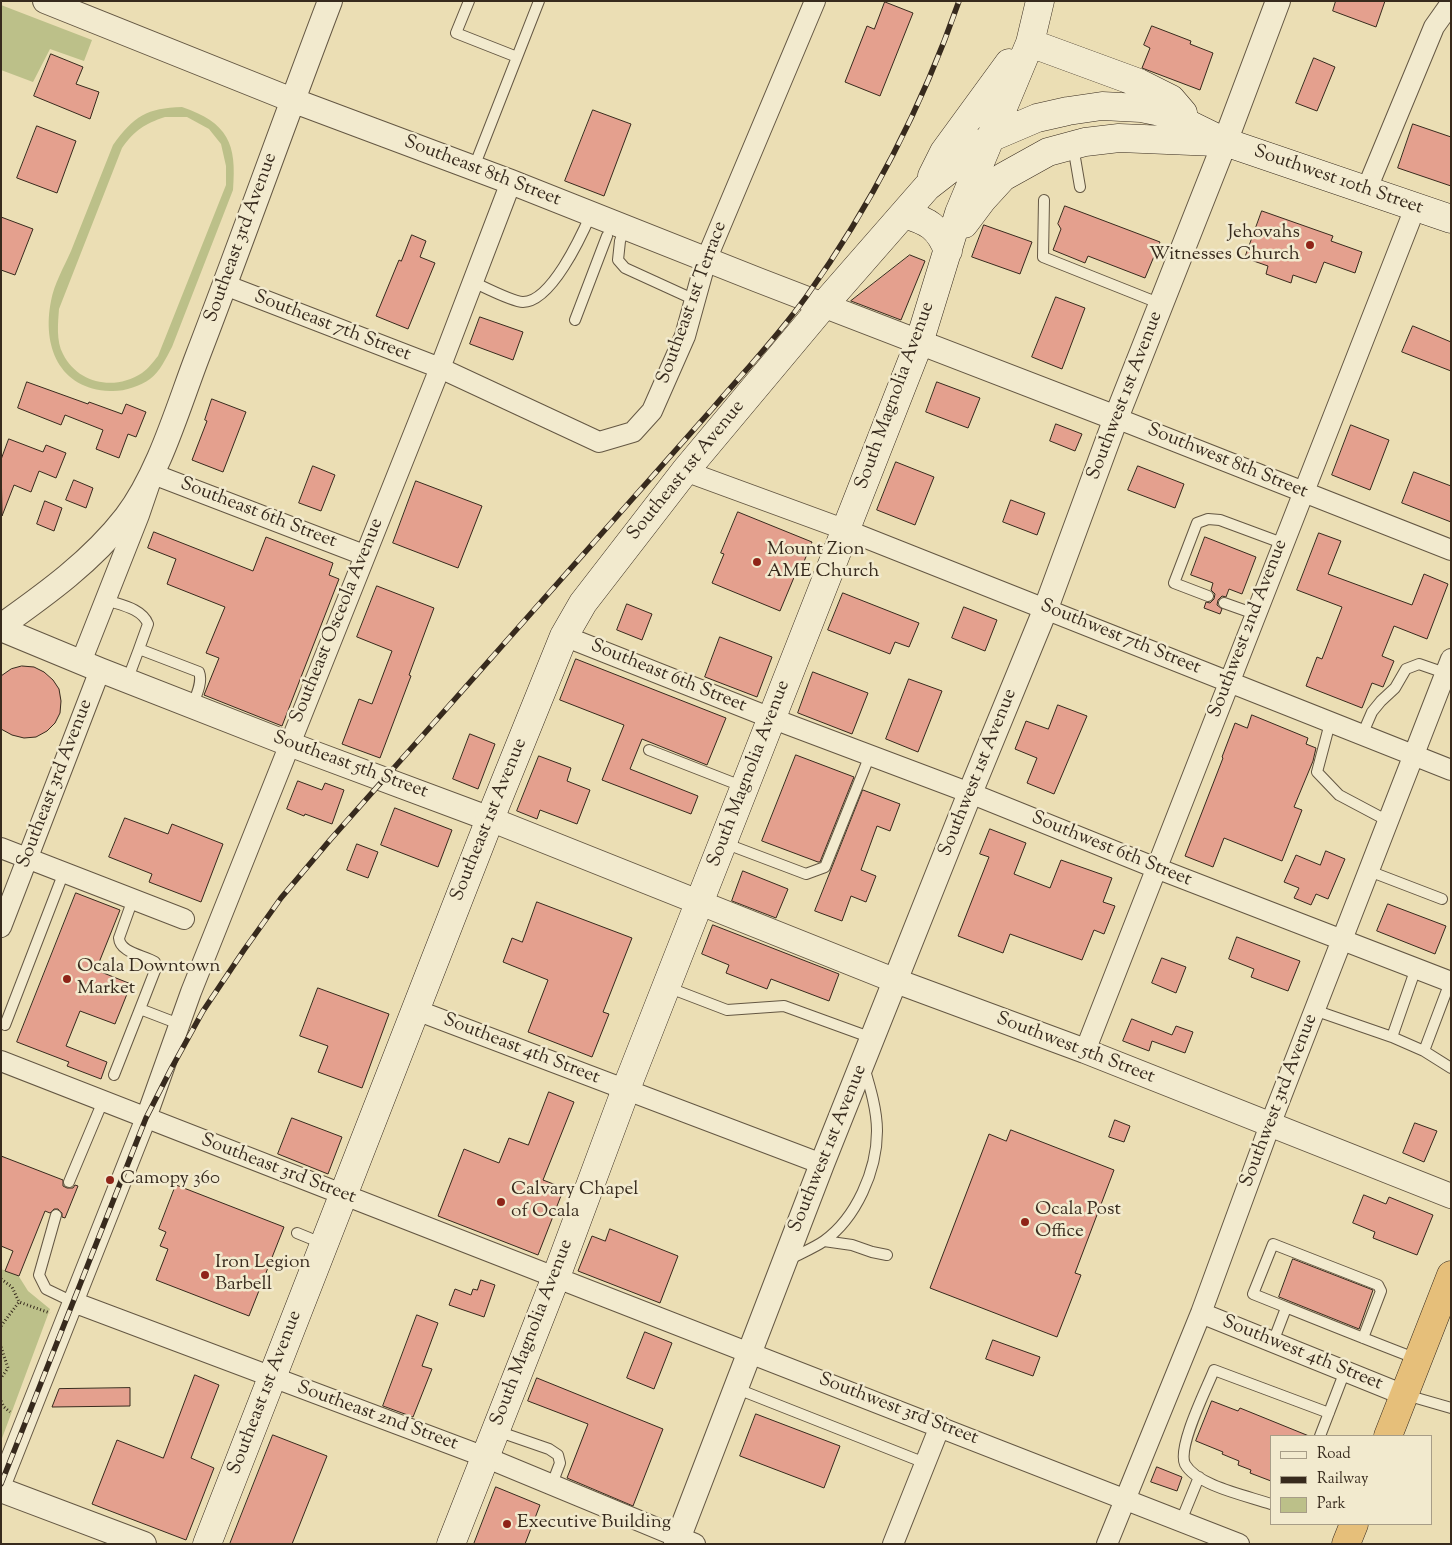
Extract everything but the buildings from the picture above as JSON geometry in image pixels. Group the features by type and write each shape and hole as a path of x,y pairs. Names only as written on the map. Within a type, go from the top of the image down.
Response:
{"highway":[{"path":"1388,1435 1451,1275"},
{"path":"1346,1544 1354,1525"}],"main road":[{"name":"South Magnolia Avenue","path":"451,1544 556,1277 626,1089 919,342 959,213 1030,43 1040,1"},
{"name":"South Magnolia Avenue","path":"927,187 944,152 1013,57 1040,1"},
{"path":"1030,43 1139,83 1171,99 1197,129"},
{"name":"Southwest 10th Street","path":"927,187 990,138 1037,118 1102,106 1141,108 1166,114 1225,142 1366,192 1451,219"},
{"name":"Southwest 10th Street","path":"949,246 982,200 1003,177 1048,152 1085,142 1118,138 1225,142"},
{"name":"Southeast 1st Avenue","path":"207,1544 490,819 564,636 583,603 684,471 823,306 927,187"},
{"path":"904,214 918,218 934,227 949,246"}],"street":[{"name":"Southeast 8th Street","path":"45,1 292,100 512,182 591,214 616,232 706,260 919,342"},
{"name":"Southeast 3rd Avenue","path":"1,927 28,859 91,666 106,600 330,1"},
{"name":"Southeast 1st Terrace","path":"440,368 598,442 633,432 652,411 685,336 706,260 815,1"},
{"name":"Southwest 1st Avenue","path":"683,1542 735,1388 822,1164 1046,608 1116,418 1225,142 1278,1"},
{"path":"1366,192 1434,27 1451,3"},
{"name":"Southeast Osceola Avenue","path":"1,1484 146,1118 179,1024 512,182"},
{"name":"Southwest 2nd Avenue","path":"1084,1052 1282,543 1415,208"},
{"name":"Southeast 7th Street","path":"225,285 440,368"},
{"name":"Southwest 8th Street","path":"919,342 1451,550"},
{"path":"684,471 846,530"},
{"name":"Southeast 3rd Avenue","path":"1,628 46,594 96,552 127,516 152,474"},
{"name":"Southeast 6th Street","path":"152,474 364,555"},
{"name":"Southwest 7th Street","path":"846,530 1451,770"},
{"name":"Southeast 5th Street","path":"1,628 127,681 490,819 700,902"},
{"name":"Southeast 6th Street","path":"564,636 771,718"},
{"name":"Southwest 3rd Avenue","path":"1107,1544 1200,1313 1314,1010 1448,666"},
{"name":"Southwest 6th Street","path":"771,718 970,793 1341,941 1451,982"},
{"path":"1,848 184,919"},
{"name":"Southwest 5th Street","path":"700,902 896,981 1084,1052 1451,1196"},
{"name":"Southeast 4th Street","path":"416,1010 626,1089"},
{"name":"Southeast 3rd Street","path":"1,1061 556,1277"},
{"path":"626,1089 822,1164"},
{"name":"Southwest 3rd Street","path":"556,1277 1239,1544"},
{"name":"Southeast 2nd Street","path":"73,1302 485,1457 552,1484 683,1542"},
{"name":"Southwest 4th Street","path":"1200,1313 1404,1395"},
{"path":"893,1544 940,1426"},
{"path":"1,1490 144,1544"}],"lane":[{"path":"469,1 456,34 517,58"},
{"path":"474,168 539,1"},
{"path":"1073,145 1080,187"},
{"path":"1044,200 1043,257 1161,304"},
{"path":"473,282 522,302 536,300 561,272 591,214"},
{"path":"616,232 620,241 618,260 625,268 695,300"},
{"path":"575,320 616,232"},
{"path":"1208,596 1174,583 1197,523 1208,519 1220,520 1282,543"},
{"path":"106,600 139,612 146,618 148,624 127,681"},
{"path":"1224,603 1255,614"},
{"path":"139,649 199,672 201,675 192,706"},
{"path":"1362,735 1372,712 1395,688 1406,669 1419,664 1448,666"},
{"path":"1330,723 1317,772 1339,795 1388,821"},
{"path":"649,750 744,787"},
{"path":"723,842 806,874 825,867 870,755"},
{"path":"1369,871 1442,899"},
{"path":"5,1025 64,872"},
{"path":"114,1075 156,968 154,962 123,948 119,944 119,938 133,899"},
{"path":"1392,1037 1416,968"},
{"path":"1424,1051 1451,982"},
{"path":"666,987 727,1010 784,1006 873,1038"},
{"path":"140,1009 179,1024"},
{"path":"1314,1010 1392,1037 1424,1051 1451,1068"},
{"path":"784,1262 824,1241 852,1213 867,1184 875,1154 878,1130 872,1092 863,1064"},
{"path":"69,1182 103,1101"},
{"path":"56,1215 39,1275 46,1290 73,1302"},
{"path":"297,1233 324,1244"},
{"path":"824,1241 852,1245 887,1255"},
{"path":"1363,1338 1381,1291 1378,1285 1273,1244 1253,1294 1286,1308 1418,1360"},
{"path":"1273,1342 1286,1308"},
{"path":"1270,1504 1210,1484 1199,1477 1185,1463 1183,1451 1187,1434 1214,1370 1329,1413"},
{"path":"1320,1435 1345,1371"},
{"path":"735,1388 925,1463"},
{"path":"1404,1395 1451,1408"},
{"path":"495,1430 549,1449 558,1455 560,1464 552,1484"},
{"path":"1181,1521 1199,1477"}],"path":[{"path":"1,1279 12,1288 20,1302 53,1314"},
{"path":"1,1326 20,1302"},
{"path":"1,1347 8,1368 1,1378"},
{"path":"1,1401 4,1407 15,1417"}],"green space":[{"path":"1,5 92,40 84,61 50,49 33,82 1,70"},
{"path":"182,107 198,113 210,120 226,137 231,147 233,159 233,190 172,347 160,369 150,379 131,388 110,391 92,388 78,382 67,374 58,362 52,349 49,334 49,318 52,295 113,145 135,120 150,112","holes":["165,117 187,117 209,129 221,144 226,166 226,185 158,356 144,371 131,379 120,382 98,382 78,372 63,354 58,332 59,309 122,148 140,128 151,122"]},
{"path":"1,1269 18,1275 28,1291 50,1309 1,1441"}],"railway":[{"path":"1,1484 146,1118 203,1011 281,898 330,840 713,408 772,340 806,297 830,263 893,155 929,79 959,1"}],"place":[{"name":"Jehovahs Witnesses Church","path":"1310,245"},
{"name":"Mount Zion AME Church","path":"757,562"},
{"name":"Ocala Downtown Market","path":"67,979"},
{"name":"Camopy 360","path":"110,1180"},
{"name":"Calvary Chapel of Ocala","path":"501,1202"},
{"name":"Ocala Post Office","path":"1025,1222"},
{"name":"Iron Legion Barbell","path":"205,1275"},
{"name":"Executive Building","path":"507,1524"}]}
